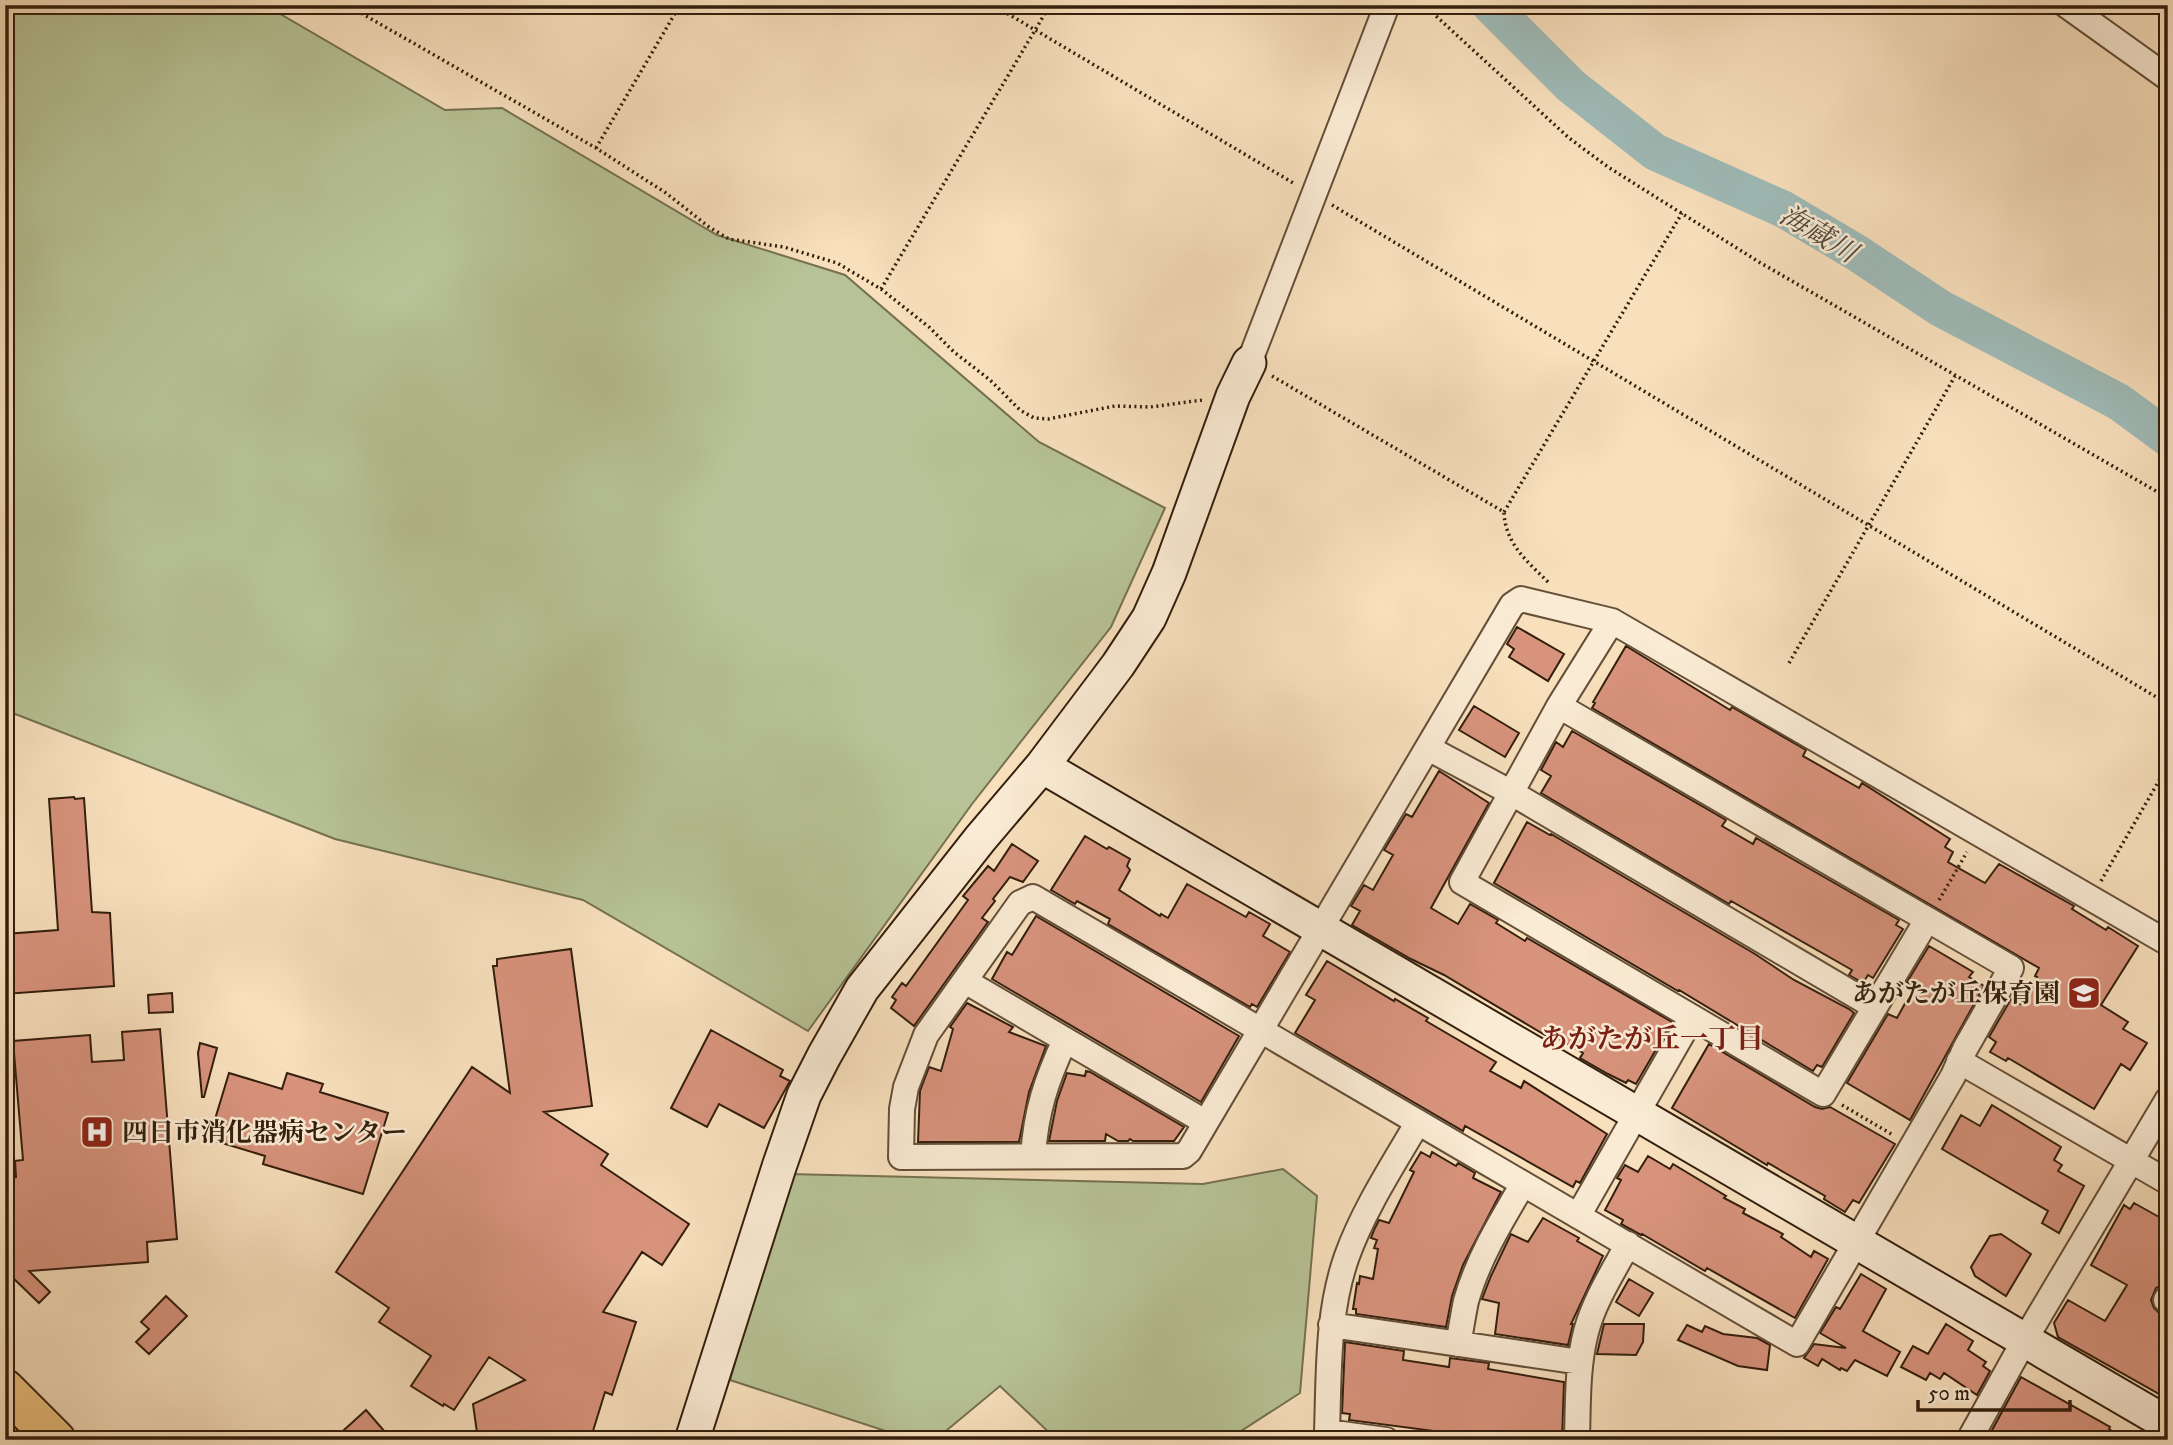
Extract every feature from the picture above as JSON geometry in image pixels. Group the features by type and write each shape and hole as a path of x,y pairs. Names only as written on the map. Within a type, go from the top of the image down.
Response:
{"highway":[{"path":"5,1389 56,1440"}],"street":[{"path":"692,1440 779,1167 804,1095 824,1056 862,989 980,839 1042,766 1118,665 1149,618 1387,5"},
{"path":"2066,5 2168,78"},
{"path":"1559,706 2011,968 1913,1147 1797,1344 1261,1029 1032,897 1020,902 926,1035 906,1087 902,1109 901,1157 1183,1156 1189,1151 1205,1122 1261,1029 1320,930 1512,605 1521,599 1612,621 2168,943"},
{"path":"1612,621 1559,706 1462,881 1824,1094 1927,920"},
{"path":"1428,748 1510,792 1875,1007"},
{"path":"1042,766 2168,1424"},
{"path":"965,981 1205,1122"},
{"path":"1578,1216 1692,1017"},
{"path":"1033,1156 1040,1101 1051,1068 1066,1040"},
{"path":"1959,1061 2168,1182"},
{"path":"1969,1440 2024,1341 2168,1099"},
{"path":"1386,1440 1327,1432 1332,1325 1348,1255 1370,1207 1418,1122"},
{"path":"1458,1344 1466,1301 1477,1270 1523,1184"},
{"path":"1577,1440 1580,1362 1591,1317 1628,1244"},
{"path":"1332,1325 1580,1362"}],"path":[{"path":"292,5 296,11 306,9 308,5"},
{"path":"347,5 596,148 666,193 709,227 729,239 784,247 837,263 881,289 990,380 1020,410 1034,418 1048,419 1115,405 1150,407 1233,397"},
{"path":"596,148 680,5"},
{"path":"993,5 2168,704"},
{"path":"881,289 1050,5"},
{"path":"1424,5 1569,138 1608,167 1759,262 2168,498"},
{"path":"1569,610 1561,594 1522,557 1513,544 1504,521 1504,512 1683,213"},
{"path":"1249,363 1504,512"},
{"path":"1788,663 1955,376"},
{"path":"2110,865 2168,765"},
{"path":"1927,920 1978,833"},
{"path":"1824,1094 1913,1147"}],"green space":[{"path":"5,5 272,5 277,12 445,110 502,108 717,235 845,275 1039,442 1165,508 1111,627 972,804 808,1031 583,900 335,839 5,710 5,257 10,230 5,229"},
{"path":"1283,1169 1317,1196 1300,1393 1227,1440 1057,1440 1000,1386 935,1440 913,1440 730,1380 789,1174 1203,1184"}],"building":[{"path":"1517,627 1564,654 1548,681 1509,657 1514,649 1507,644"},
{"path":"1626,646 1730,710 1732,707 1806,750 1803,756 1859,788 1862,783 1950,839 1945,847 1953,852 1948,862 1985,883 1999,864 2074,906 2072,909 2106,930 2108,927 2138,946 2101,1005 2128,1022 2123,1029 2147,1043 2130,1070 2121,1064 2094,1109 2008,1058 2006,1061 1990,1052 1996,1042 1989,1037 2011,999 2020,1004 2037,977 2035,976 2039,968 1592,708"},
{"path":"1474,706 1519,733 1505,757 1459,730"},
{"path":"1572,731 1726,820 1722,826 1753,844 1756,838 1899,920 1896,925 1903,929 1873,978 1868,975 1863,983 1849,975 1852,970 1731,901 1729,904 1541,793 1551,776 1541,770 1556,742 1563,747"},
{"path":"1439,771 1489,803 1431,908 1458,924 1470,904 1498,920 1496,923 1525,941 1527,938 1672,1022 1636,1084 1628,1080 1626,1083 1608,1074 1580,1058 1583,1053 1557,1038 1555,1041 1444,975 1352,925 1360,911 1351,906 1364,885 1373,890 1393,855 1384,850 1406,814 1412,817"},
{"path":"84,798 92,912 110,913 114,986 5,994 5,934 58,930 49,799"},
{"path":"1527,822 1854,1013 1822,1067 1817,1065 1813,1071 1494,883"},
{"path":"1085,836 1130,859 1127,866 1130,870 1119,890 1160,916 1161,914 1168,918 1187,884 1246,917 1249,912 1270,924 1263,936 1290,952 1257,1007 1252,1004 1250,1007 1108,924 1110,919 1051,890"},
{"path":"1012,844 1038,861 1023,882 1010,877 993,899 995,901 982,918 988,922 914,1026 891,1008 896,1000 892,997 902,983 906,986 968,900 963,896 988,866 994,871"},
{"path":"1036,916 1239,1036 1201,1102 992,979 1007,952 1012,955"},
{"path":"1929,946 1973,972 1969,977 1984,986 1910,1120 1847,1083 1888,1014 1897,1018 1914,987 1907,982"},
{"path":"571,949 592,1106 544,1112 608,1154 601,1165 689,1224 662,1265 642,1252 603,1312 636,1322 612,1395 605,1392 593,1431 574,1440 478,1440 473,1404 525,1380 489,1357 454,1410 444,1404 443,1406 411,1386 431,1356 379,1322 389,1308 336,1272 472,1067 510,1093 493,966 497,966 497,959"},
{"path":"1327,961 1428,1018 1426,1021 1496,1062 1490,1071 1521,1088 1524,1081 1607,1134 1580,1183 1576,1181 1573,1187 1465,1126 1463,1131 1295,1033 1315,1000 1306,995"},
{"path":"172,993 173,1012 149,1013 148,995"},
{"path":"967,1003 1013,1027 1009,1032 1046,1046 1029,1092 1019,1142 918,1142 920,1091 929,1067 941,1071 953,1029 950,1027"},
{"path":"160,1029 177,1239 147,1242 148,1262 29,1271 50,1292 39,1303 5,1273 5,1178 16,1177 15,1161 23,1160 13,1041 90,1035 92,1062 124,1060 122,1032"},
{"path":"711,1030 783,1070 780,1076 790,1081 764,1128 719,1104 707,1127 671,1108"},
{"path":"200,1043 217,1048 204,1097 198,1053"},
{"path":"1709,1044 1815,1107 1830,1107 1895,1144 1859,1203 1853,1200 1845,1212 1824,1199 1825,1196 1672,1108"},
{"path":"1086,1071 1184,1127 1174,1141 1118,1141 1106,1134 1105,1141 1049,1141 1057,1101 1067,1073 1085,1076"},
{"path":"229,1073 282,1089 287,1073 323,1084 320,1092 388,1113 363,1194 263,1164 265,1156 209,1139"},
{"path":"1992,1105 2061,1147 2054,1160 2062,1165 2058,1171 2084,1186 2059,1233 2042,1223 2048,1211 1942,1149 1961,1115 1980,1126"},
{"path":"1421,1152 1430,1157 1432,1152 1456,1166 1458,1163 1475,1173 1473,1178 1501,1192 1463,1265 1452,1296 1446,1327 1356,1314 1356,1309 1353,1309 1360,1276 1373,1279 1378,1249 1374,1248 1377,1240 1371,1238 1374,1230 1379,1220 1389,1223 1414,1172 1410,1170"},
{"path":"1648,1156 1670,1169 1673,1164 1726,1196 1724,1198 1745,1209 1743,1213 1783,1234 1781,1237 1811,1257 1814,1251 1828,1259 1795,1318 1707,1268 1705,1271 1621,1224 1623,1220 1605,1210 1621,1180 1617,1178 1625,1165 1638,1172"},
{"path":"2134,1203 2168,1222 2168,1282 2156,1288 2151,1300 2159,1313 2168,1316 2168,1399 2058,1337 2054,1323 2068,1300 2105,1321 2127,1285 2091,1265 2124,1205 2130,1209"},
{"path":"1543,1218 1579,1238 1577,1241 1603,1256 1571,1324 1568,1345 1495,1334 1499,1303 1482,1299 1511,1234 1528,1242"},
{"path":"2001,1234 2031,1254 2006,1296 1975,1276 1971,1267 1990,1236"},
{"path":"1861,1274 1886,1289 1863,1331 1900,1352 1887,1376 1855,1360 1847,1371 1841,1368 1840,1370 1822,1359 1818,1366 1804,1358 1814,1344 1846,1348 1820,1333 1836,1307 1840,1309"},
{"path":"1629,1279 1653,1293 1639,1316 1616,1302"},
{"path":"166,1296 187,1316 149,1354 136,1342 149,1329 141,1322"},
{"path":"1604,1324 1644,1324 1643,1342 1636,1355 1597,1354"},
{"path":"1946,1324 1973,1341 1968,1350 1986,1362 1983,1366 1990,1371 1977,1395 1944,1373 1940,1379 1930,1373 1926,1380 1901,1367 1913,1346 1928,1354"},
{"path":"1687,1325 1702,1332 1705,1326 1723,1334 1757,1338 1770,1345 1767,1370 1738,1366 1678,1340"},
{"path":"1345,1342 1404,1351 1403,1360 1449,1367 1450,1358 1489,1363 1488,1369 1564,1382 1562,1440 1503,1440 1349,1420 1350,1414 1342,1413"},
{"path":"2021,1377 2110,1427 2109,1429 2126,1440 2004,1440 1991,1432"},
{"path":"366,1410 392,1440 333,1440"}],"waterway":[{"name":"海蔵川","path":"1490,5 1571,86 1655,152 1783,209 1857,253 1940,308 2119,402 2168,438"}],"place":[{"name":"あがたが丘保育園","path":"2084,993"},
{"name":"四日市消化器病センター","path":"97,1132"}],"district":[{"name":"あがたが丘一丁目","path":"1652,1038"}]}
